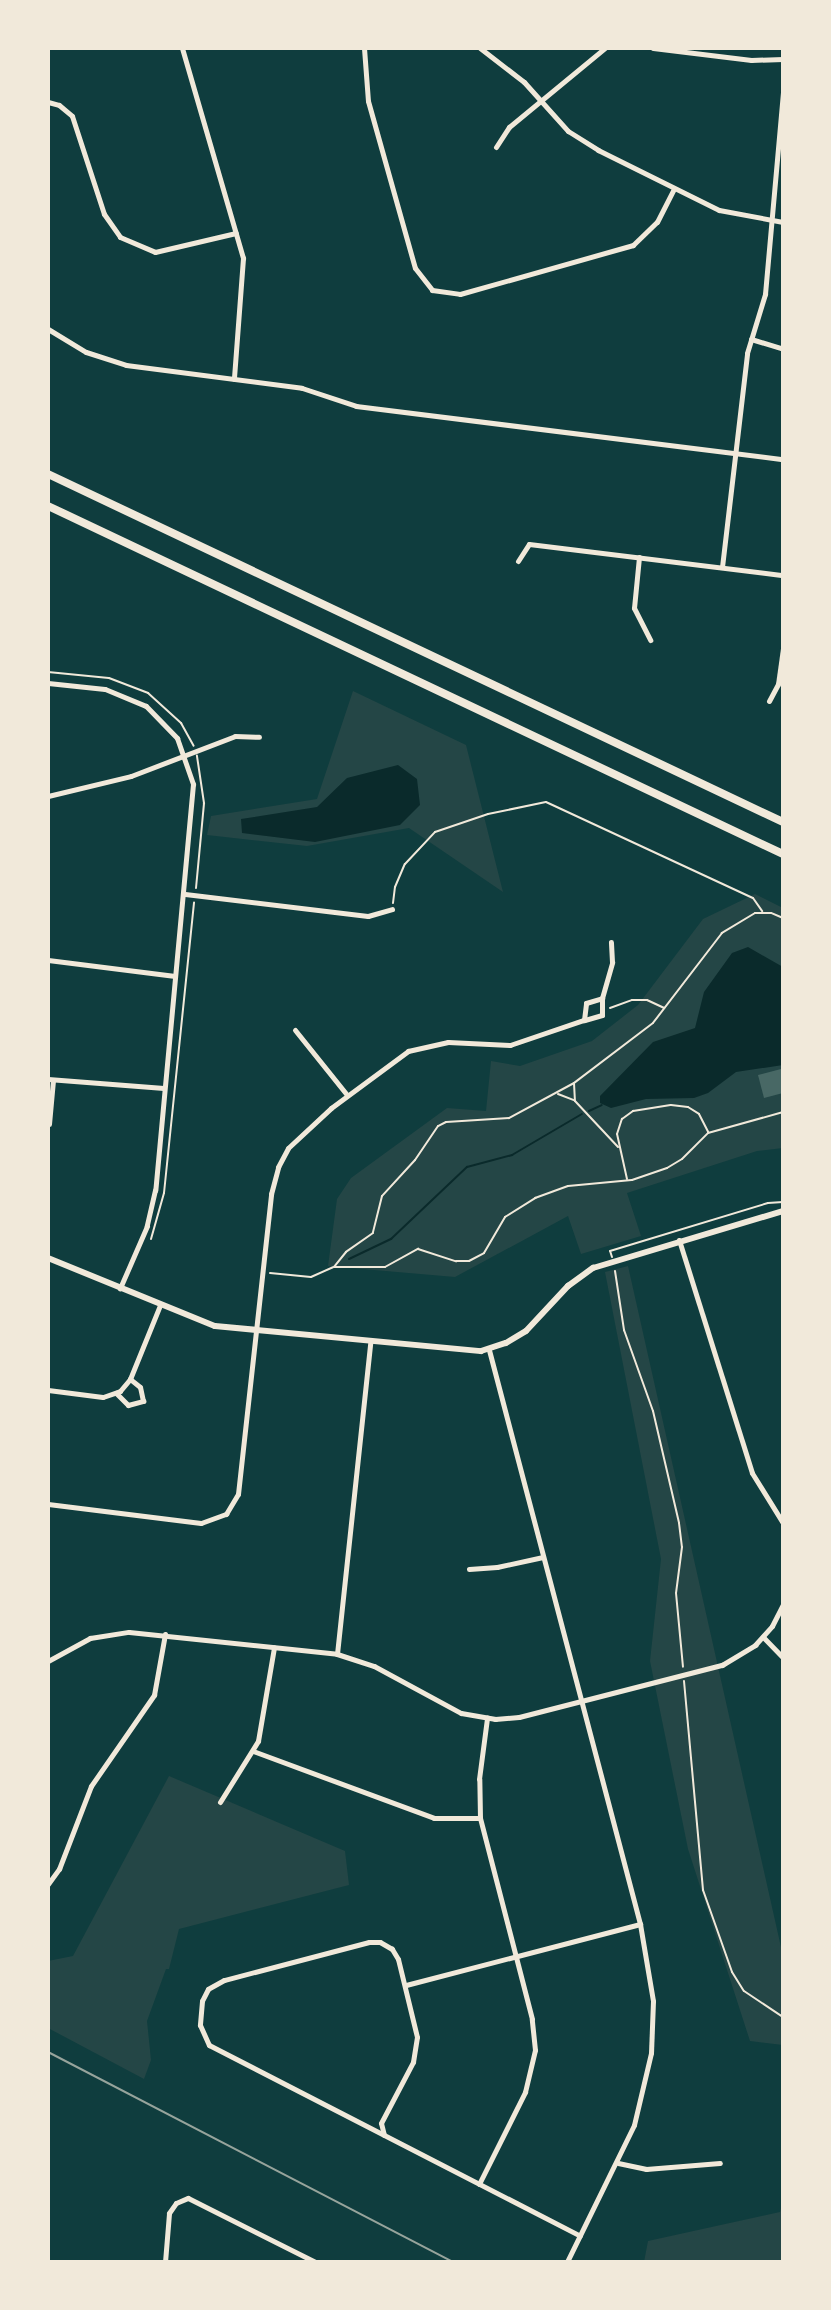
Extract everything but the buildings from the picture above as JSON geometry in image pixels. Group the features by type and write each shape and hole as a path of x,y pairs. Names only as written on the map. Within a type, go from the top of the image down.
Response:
{"highway":[{"path":"48,474 783,822"},
{"path":"48,506 783,854"}],"street":[{"path":"182,48 236,233 243,272 234,379"},
{"path":"364,48 364,78 372,116 415,268 432,290 460,294 633,245 657,222 673,190"},
{"path":"480,48 502,62 577,138 673,190 719,210 783,222"},
{"path":"496,147 509,127 605,48"},
{"path":"653,48 751,60 783,59"},
{"path":"722,567 751,339 765,294 783,91"},
{"path":"48,102 59,105 72,116 104,214 120,237 155,252 236,233"},
{"path":"48,329 106,360 302,388 356,406 783,459"},
{"path":"751,339 783,349"},
{"path":"518,561 529,544 783,575"},
{"path":"639,557 634,608 650,640"},
{"path":"769,701 778,684 783,649"},
{"path":"48,683 105,689 133,698 169,726 186,755 194,799 155,1190 147,1226 120,1288"},
{"path":"48,796 131,776 235,736 259,737"},
{"path":"185,894 368,916 392,909"},
{"path":"48,1504 201,1523 226,1514 238,1494 262,1272 278,1167 296,1138 347,1095 399,1056 417,1047 448,1042 510,1045 584,1020 597,1019 604,1009 602,998 612,962 611,942"},
{"path":"48,960 175,976"},
{"path":"584,1020 586,1003 602,998"},
{"path":"295,1030 347,1095"},
{"path":"49,1124 50,1079 164,1088"},
{"path":"48,1258 204,1323 447,1351 489,1350 526,1331 577,1278 613,1260 783,1211"},
{"path":"679,1240 752,1473 783,1523"},
{"path":"48,1390 103,1397 116,1393 130,1379 160,1305"},
{"path":"337,1654 370,1343"},
{"path":"489,1350 640,1924 653,2001 651,2053 640,2106 618,2163 567,2262"},
{"path":"116,1393 128,1405 143,1401 140,1387 130,1379"},
{"path":"469,1569 497,1567 543,1557"},
{"path":"48,1661 90,1638 129,1632 337,1654 374,1666 461,1713 487,1718 519,1717 733,1660 763,1637 783,1604"},
{"path":"48,1884 59,1869 91,1786 154,1695 165,1634"},
{"path":"763,1637 783,1658"},
{"path":"220,1802 253,1751 263,1724 274,1647"},
{"path":"479,2184 520,2104 533,2064 532,2019 480,1818 479,1779 487,1718"},
{"path":"253,1751 434,1818 480,1818"},
{"path":"406,1985 640,1924"},
{"path":"384,2135 381,2123 416,2049 417,2030 406,1985 392,1949 380,1942 369,1942 217,1982 208,1989 202,2001 201,2030 209,2045 580,2236"},
{"path":"618,2163 646,2169 720,2163"},
{"path":"165,2262 169,2213 176,2203 188,2198 315,2262"}],"path":[{"path":"48,672 109,678 148,693 181,723 196,751 205,787 164,1193 151,1239"},
{"path":"392,909 395,887 405,864 435,832 474,818 546,802 753,898 763,912"},
{"path":"334,1267 346,1252 373,1233 382,1196 415,1160 438,1126 446,1122 509,1118 556,1094 646,1030 722,933 747,916 763,912 783,918"},
{"path":"604,1009 632,1000 647,1000 665,1009"},
{"path":"574,1083 575,1101"},
{"path":"556,1094 575,1101 607,1134 625,1159 627,1180"},
{"path":"618,1148 617,1134 622,1119 633,1111 671,1105 695,1110 708,1133"},
{"path":"262,1272 311,1277 334,1267 385,1267 418,1249 469,1261 484,1253 505,1217 535,1198 577,1184 627,1180 675,1165 708,1133 783,1112"},
{"path":"607,1134 617,1134"},
{"path":"783,1202 768,1203 610,1251 624,1330 653,1411 679,1523 682,1547 676,1593 703,1890 732,1972 752,1998 783,2017"}],"shaded area":[{"path":"353,691 466,745 503,892 409,828 307,846 207,835 211,816 317,799"},
{"path":"398,765 417,779 420,805 400,825 315,842 242,833 241,819 317,807 347,778"},
{"path":"755,894 783,908 783,1148 757,1151 627,1193 641,1236 581,1254 568,1216 455,1277 328,1266 337,1199 351,1178 447,1108 486,1111 491,1061 520,1066 592,1041 638,1005 703,919"},
{"path":"748,947 783,967 783,1065 736,1072 708,1093 694,1098 646,1099 611,1108 600,1103 600,1096 653,1042 695,1028 704,992 732,953"},
{"path":"628,1266 783,1956 783,2045 750,2041 688,1849 650,1661 661,1559 605,1272"},
{"path":"169,1776 345,1851 349,1885 179,1929 169,1969 166,1969 147,2021 151,2060 144,2079 48,2028 48,1961 73,1956"},
{"path":"783,2200 783,2262 644,2262 648,2241 780,2212"}],"waterway":[{"path":"589,1111 602,1105"},
{"path":"349,1259 391,1239 467,1167 512,1155 582,1114"}],"railway":[{"path":"48,2052 453,2262"}]}
